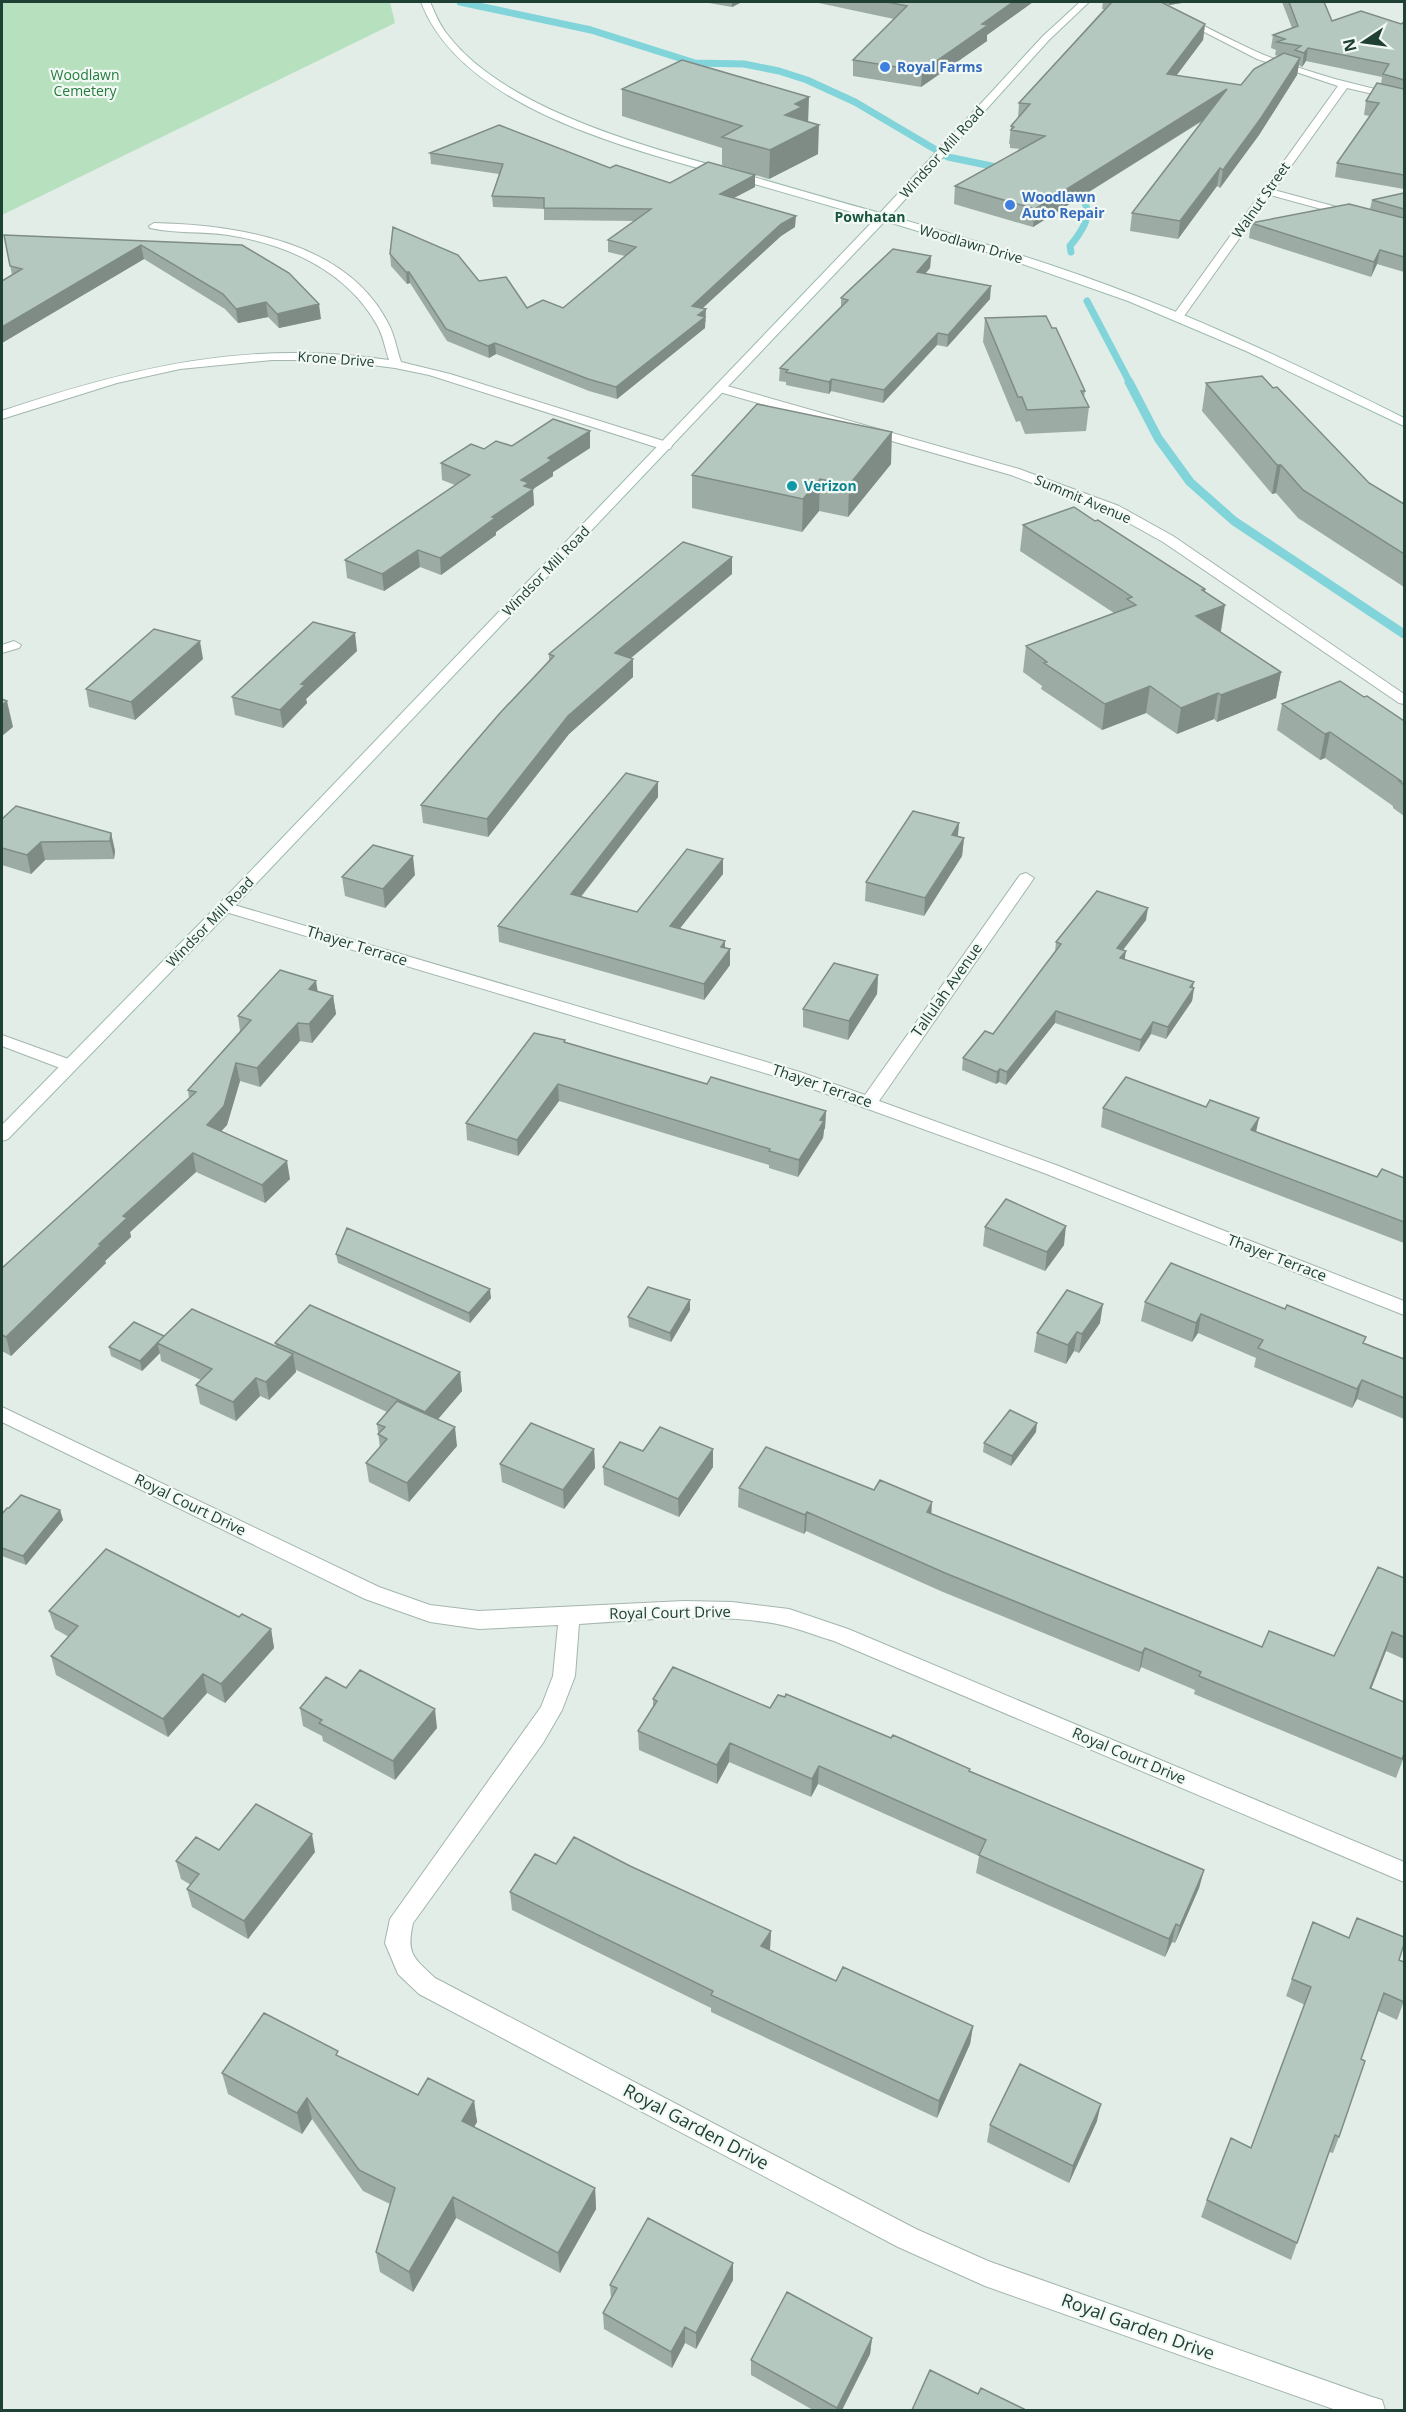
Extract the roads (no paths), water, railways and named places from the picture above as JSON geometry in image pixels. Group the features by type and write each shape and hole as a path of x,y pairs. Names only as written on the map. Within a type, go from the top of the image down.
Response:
{"street":[{"name":"Woodlawn Drive","path":"426,2 437,28 452,46 476,68 535,104 568,120 654,151 1023,259 1178,316 1404,422"},
{"name":"Windsor Mill Road","path":"2,1135 225,907 666,446 882,218 1046,38 1085,2"},
{"path":"1151,2 1242,49 1284,66 1344,85 1404,98"},
{"name":"Walnut Street","path":"1178,316 1344,85"},
{"path":"1267,191 1359,216"},
{"path":"154,225 214,228 245,234 274,242 327,266 350,283 383,321 392,341 396,364"},
{"name":"Krone Drive","path":"2,415 150,372 234,359 293,356 349,358 396,364 438,375 666,446"},
{"name":"Summit Avenue","path":"720,388 1015,472 1114,509 1168,539 1404,700"},
{"path":"2,399 26,407"},
{"name":"Tallulah Avenue","path":"869,1102 1026,878"},
{"name":"Thayer Terrace","path":"225,907 794,1076 1050,1170 1404,1308"},
{"path":"2,1040 68,1065"},
{"name":"Royal Court Drive","path":"2,1414 372,1593 430,1613 479,1620 684,1610 732,1611 789,1618 842,1635 1404,1872"},
{"name":"Royal Garden Drive","path":"569,1617 564,1676 551,1710 535,1736 402,1919 397,1943 406,1966 427,1986 908,2238 985,2273 1372,2410"}],"waterway":[{"path":"460,2 591,30 695,63 744,64 779,71 807,80 855,102 948,157 1006,169"},
{"path":"1069,186 1078,193 1087,208 1082,230 1070,246 1071,252"},
{"path":"1087,301 1130,383"},
{"path":"1129,382 1158,438 1190,482 1234,521 1404,634"}],"place":[{"name":"Royal Farms","path":"885,67"},
{"name":"Woodlawn Auto Repair","path":"1010,205"},
{"name":"Verizon","path":"792,486"}],"district":[{"name":"Powhatan","path":"870,217"}],"park label":[{"name":"Woodlawn Cemetery","path":"85,84"}]}
